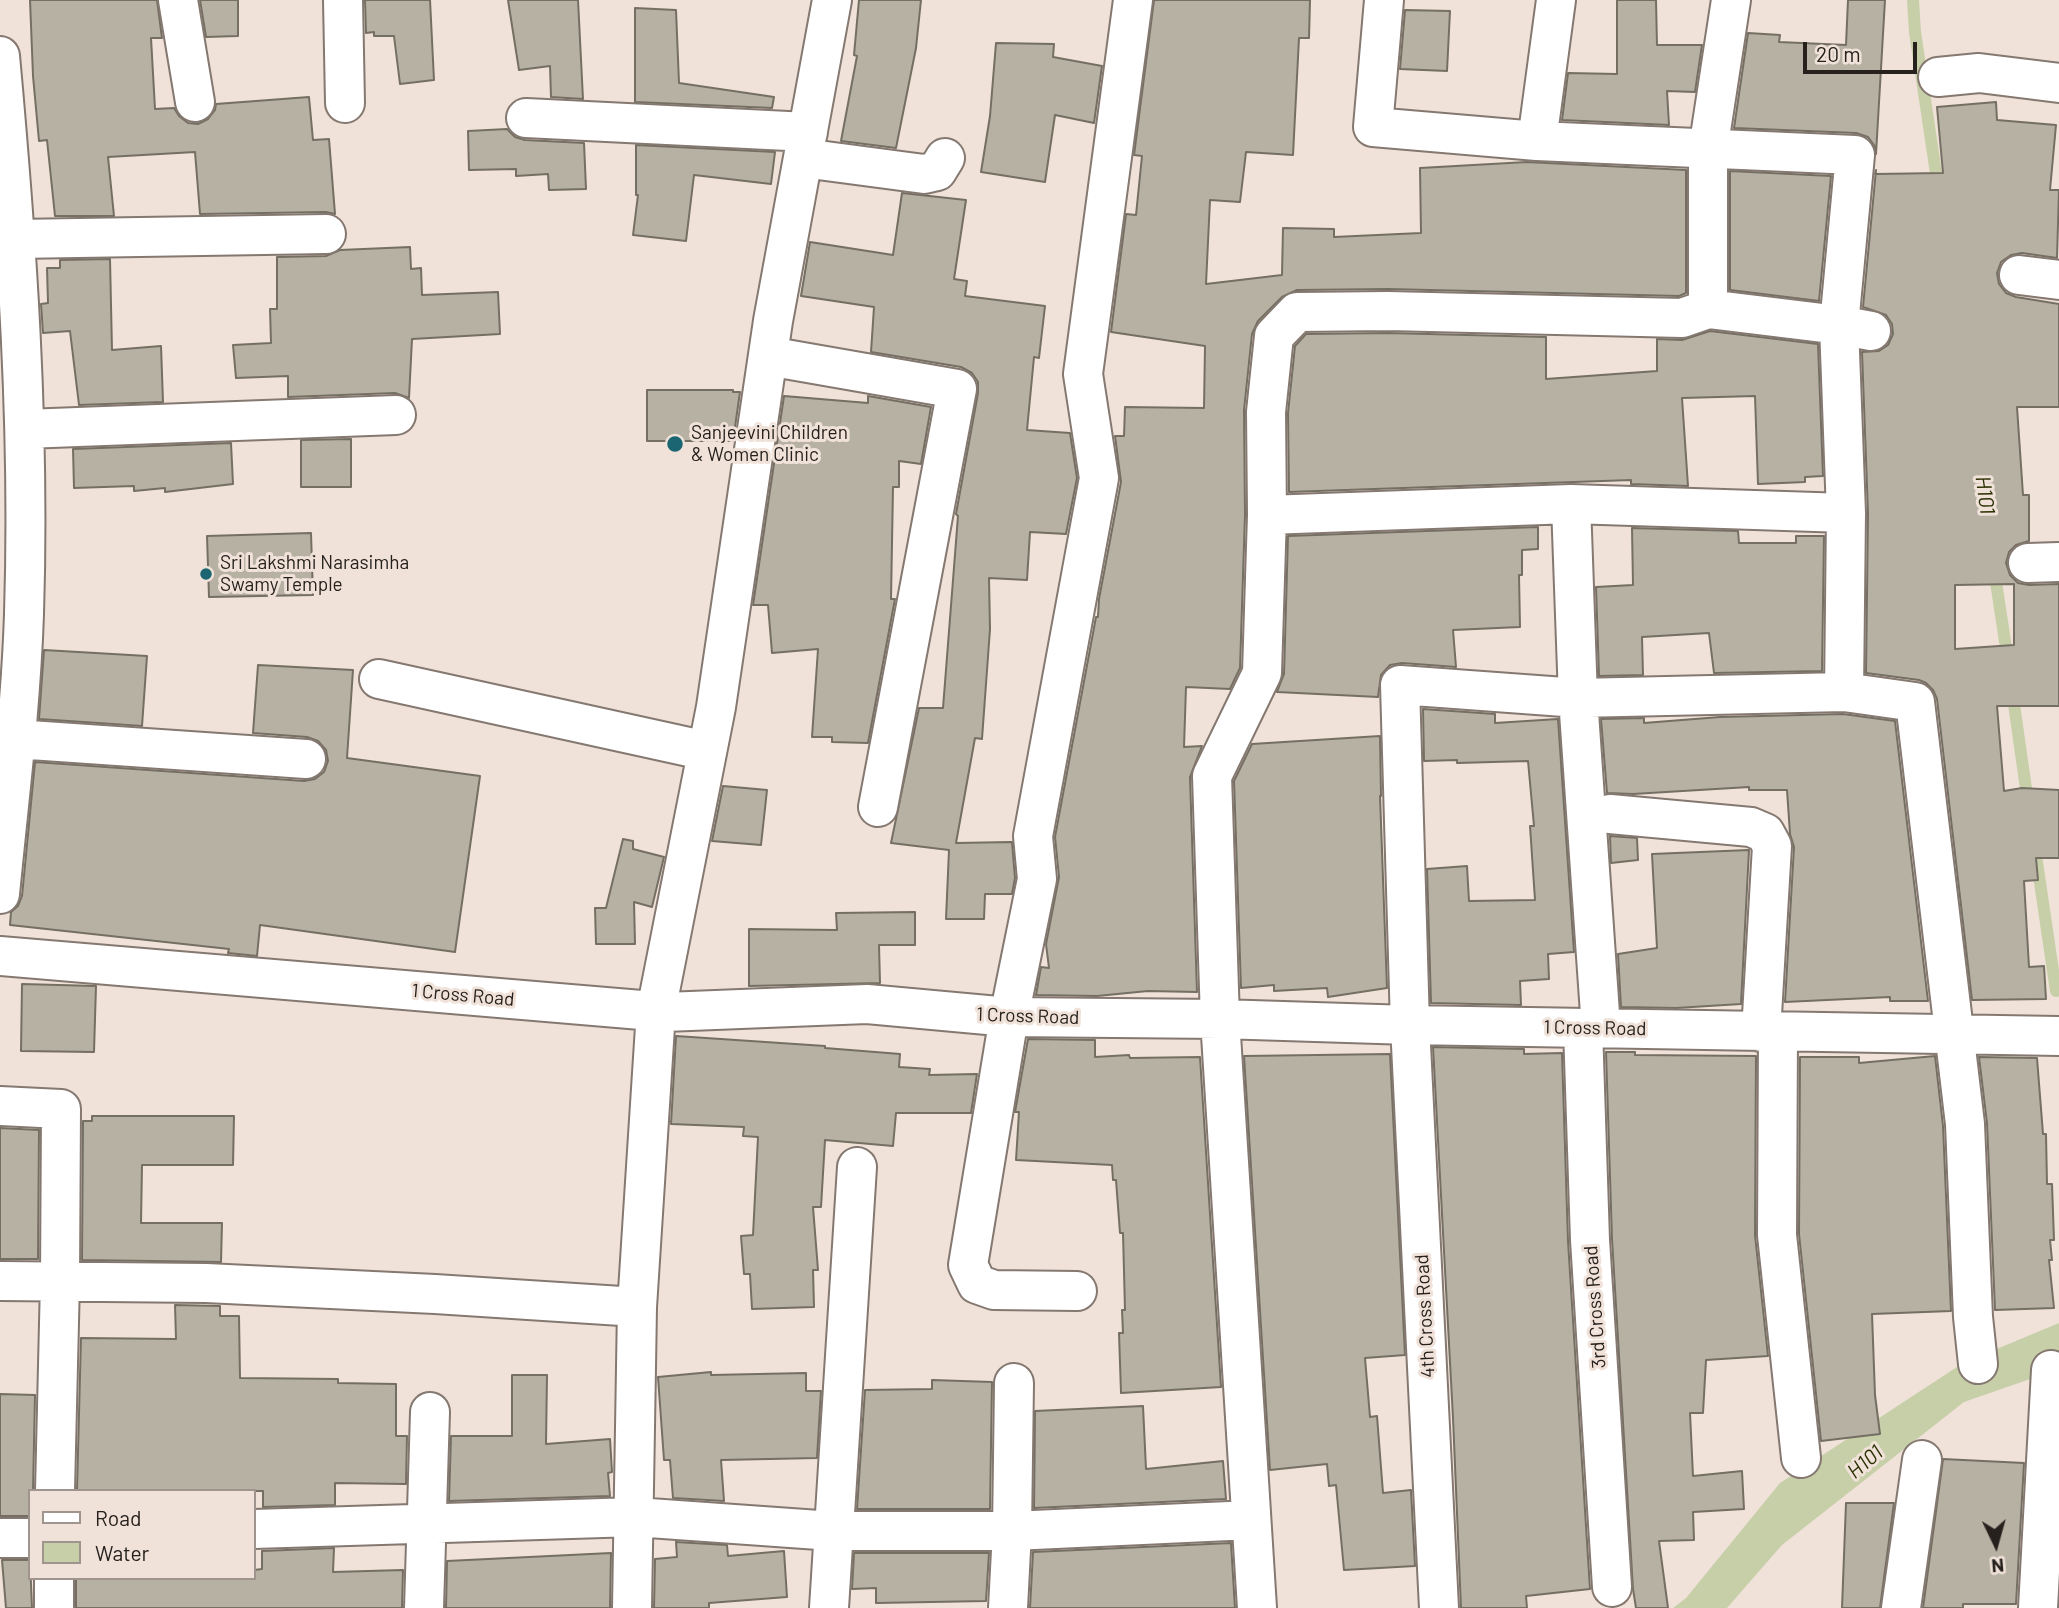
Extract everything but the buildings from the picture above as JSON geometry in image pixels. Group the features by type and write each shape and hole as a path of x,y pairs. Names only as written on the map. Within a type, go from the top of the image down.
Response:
{"street":[{"path":"177,0 195,102"},
{"path":"343,0 345,103"},
{"path":"632,1608 637,1307 656,1011 718,694 768,356 832,0"},
{"path":"1077,1291 994,1290 977,1284 968,1265 1009,1017 1037,878 1033,836 1099,478 1083,374 1133,0"},
{"path":"1384,0 1373,127 1537,141 1855,155 1855,328 1846,513 1843,692"},
{"path":"1537,141 1556,0"},
{"path":"1709,309 1708,150 1731,0"},
{"path":"0,56 16,239 25,429 12,615 0,894"},
{"path":"1938,77 1979,73 2059,83"},
{"path":"526,118 806,145 924,174 937,171 945,158"},
{"path":"16,239 326,234"},
{"path":"2019,275 2059,280"},
{"path":"1257,1608 1220,1019 1212,776 1262,673 1267,515 1266,412 1274,336 1297,312 1388,311 1682,318 1709,309 1855,328"},
{"path":"768,356 957,389 878,807"},
{"path":"25,429 396,415"},
{"path":"1267,515 1571,504 1846,513"},
{"name":"3rd Cross Road","path":"1571,504 1592,1028 1590,1240 1612,1587"},
{"path":"379,679 707,751"},
{"name":"4th Cross Road","path":"1439,1608 1410,1025 1400,685 1578,698"},
{"path":"1578,698 1843,692 1915,702 1965,1124 1973,1317 1978,1364"},
{"path":"7,738 306,759"},
{"path":"1610,814 1751,827 1765,833 1772,846 1770,1032 1777,1235 1801,1458"},
{"name":"1 Cross Road","path":"0,956 656,1011 867,1004 1009,1017 1220,1019 1770,1032 1955,1032 2059,1036"},
{"path":"0,1106 61,1109 55,1489"},
{"path":"829,1608 857,1167"},
{"path":"0,1281 219,1284 637,1307"},
{"path":"2038,1608 2051,1370"},
{"path":"1008,1608 1013,1531 1014,1383"},
{"path":"424,1608 430,1412"},
{"path":"1901,1608 1922,1460"},
{"path":"256,1529 635,1517 833,1531 1013,1531 1251,1520"},
{"path":"0,1538 28,1538"},
{"path":"54,1580 54,1608"}],"water":[{"path":"2059,1323 2059,1369 1964,1402 1782,1545 1727,1608 1673,1608 1686,1598 1780,1483 1963,1363"}],"waterway":[{"name":"H101","path":"1913,0 1915,32 1938,187"},
{"name":"H101","path":"1994,569 2008,661"},
{"name":"H101","path":"2012,690 2028,803"},
{"name":"H101","path":"2034,842 2056,991"}],"place":[{"name":"Sanjeevini Children & Women Clinic","path":"675,444"},
{"name":"Sri Lakshmi Narasimha Swamy Temple","path":"206,574"}]}
